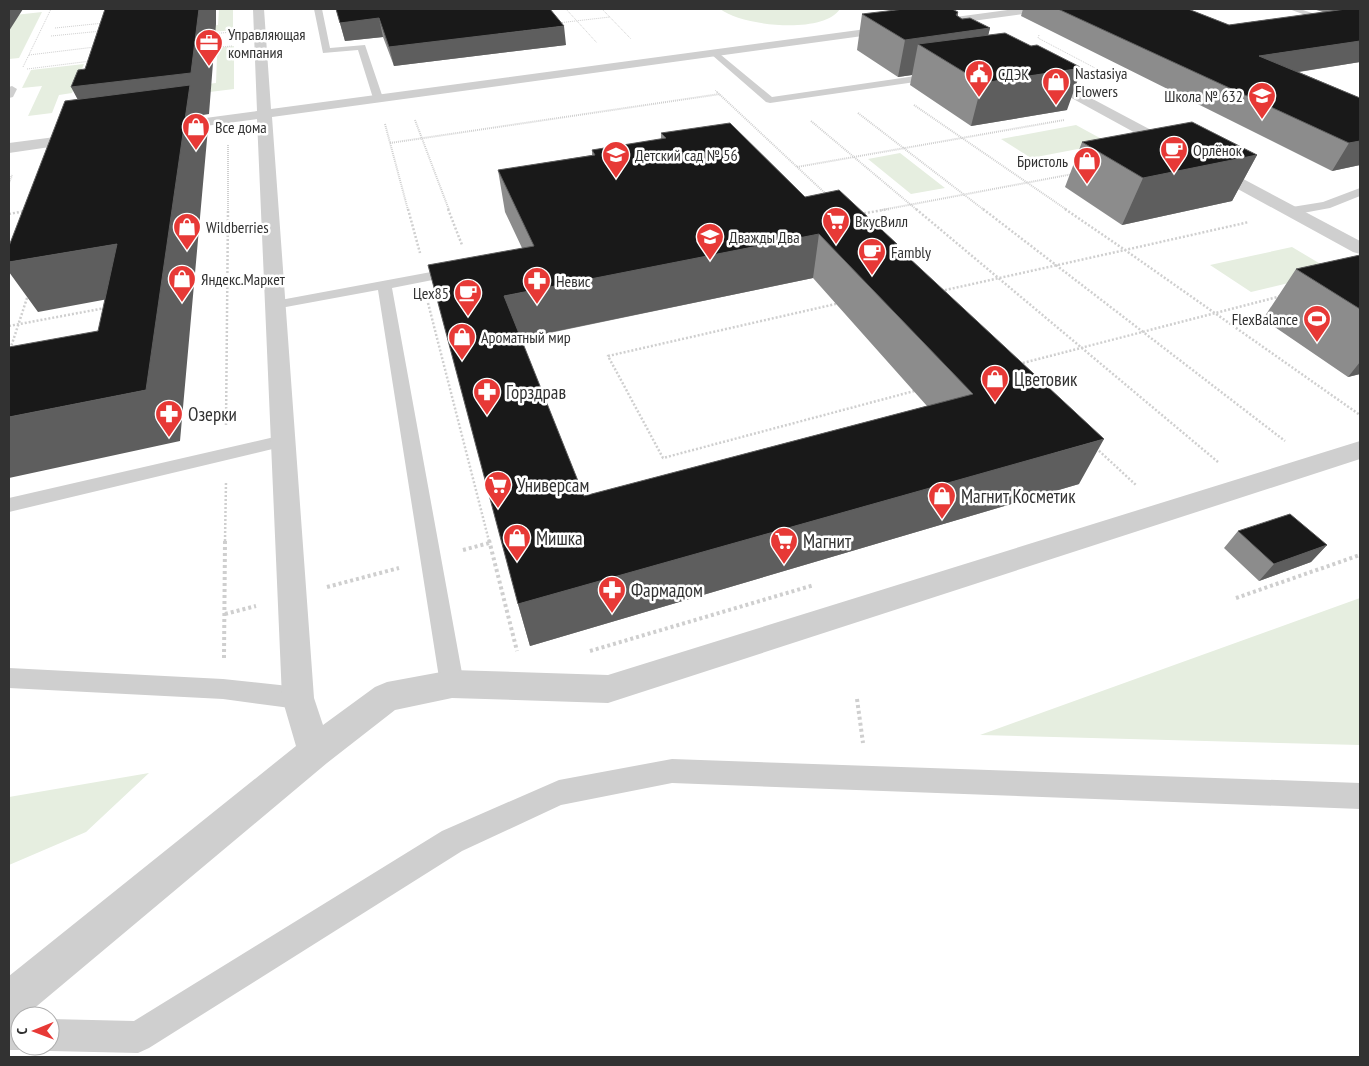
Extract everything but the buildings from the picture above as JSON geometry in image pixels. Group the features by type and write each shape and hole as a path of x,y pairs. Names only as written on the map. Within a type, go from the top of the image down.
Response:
{"street":[{"path":"258,9 298,698 315,752"},
{"path":"156,128 1038,9"},
{"path":"925,14 963,34"},
{"path":"1027,68 1360,248"},
{"path":"9,148 99,136"},
{"path":"9,1002 315,752 387,697 452,684 608,689 1360,450"}],"lane":[{"path":"318,9 326,51 362,47 378,98"},
{"path":"1293,9 1360,32"},
{"path":"715,52 770,100 949,74"},
{"path":"1292,211 1326,205 1360,192"},
{"path":"275,305 471,269"},
{"path":"384,285 452,684"},
{"path":"9,505 283,441"},
{"path":"9,678 223,688 298,698"},
{"path":"60,1035 138,1037 452,841 559,793 672,771 1360,796"}],"path":[{"path":"51,9 22,69 91,61"},
{"path":"566,9 599,46"},
{"path":"55,28 105,23 107,17"},
{"path":"558,23 610,17"},
{"path":"210,34 259,29"},
{"path":"51,36 102,31"},
{"path":"1040,32 1038,38 1095,68"},
{"path":"209,48 260,42"},
{"path":"29,55 97,47"},
{"path":"883,84 1360,414"},
{"path":"712,88 829,198"},
{"path":"831,91 1315,464"},
{"path":"390,143 719,94"},
{"path":"784,98 1247,486"},
{"path":"414,115 471,269"},
{"path":"797,167 1070,118"},
{"path":"384,119 426,277 426,296 517,652"},
{"path":"223,688 228,144"},
{"path":"857,214 1081,172"},
{"path":"9,214 28,211"},
{"path":"940,291 1253,221"},
{"path":"9,353 30,288"},
{"path":"1018,364 1288,295"},
{"path":"845,301 608,356 663,458 922,389"},
{"path":"9,326 108,308"},
{"path":"1096,448 1140,489 1130,492"},
{"path":"225,614 489,543"},
{"path":"1236,598 1360,556"},
{"path":"588,651 817,584"},
{"path":"857,700 867,778"}],"shaded area":[{"path":"219,9 233,9 233,30 106,43 125,35 218,25"},
{"path":"720,9 840,9 831,17 817,22 800,25 782,25 746,20"},
{"path":"42,12 19,58 9,59 9,27 15,15"},
{"path":"234,46 234,89 96,106 111,96 216,83 217,56 113,68 96,62"},
{"path":"84,64 72,93 59,95 52,113 28,116 42,86 22,88 31,70"},
{"path":"1076,125 1109,143 1031,158 1001,139"},
{"path":"900,153 945,188 911,194 868,159"},
{"path":"1292,247 1334,272 1251,292 1210,265"},
{"path":"1360,598 1360,745 980,735"},
{"path":"149,773 86,832 9,865 9,797"}],"place":[{"name":"Управляющая компания","path":"209,67"},
{"name":"СДЭК","path":"979,98"},
{"name":"Nastasiya Flowers","path":"1056,106"},
{"name":"Школа № 632","path":"1262,120"},
{"name":"Все дома","path":"196,151"},
{"name":"Орлёнок","path":"1174,174"},
{"name":"Детский сад № 56","path":"616,179"},
{"name":"Бристоль","path":"1087,185"},
{"name":"ВкусВилл","path":"836,245"},
{"name":"Wildberries","path":"187,251"},
{"name":"Дважды Два","path":"710,261"},
{"name":"Fambly","path":"872,276"},
{"name":"Яндекс.Маркет","path":"182,303"},
{"name":"Невис","path":"537,305"},
{"name":"Цех85","path":"468,317"},
{"name":"FlexBalance","path":"1317,343"},
{"name":"Ароматный мир","path":"462,361"},
{"name":"Цветовик","path":"995,403"},
{"name":"Горздрав","path":"487,416"},
{"name":"Озерки","path":"169,438"},
{"name":"Универсам","path":"498,509"},
{"name":"Магнит Косметик","path":"942,520"},
{"name":"Мишка","path":"517,562"},
{"name":"Магнит","path":"784,565"},
{"name":"Фармадом","path":"612,614"}]}
